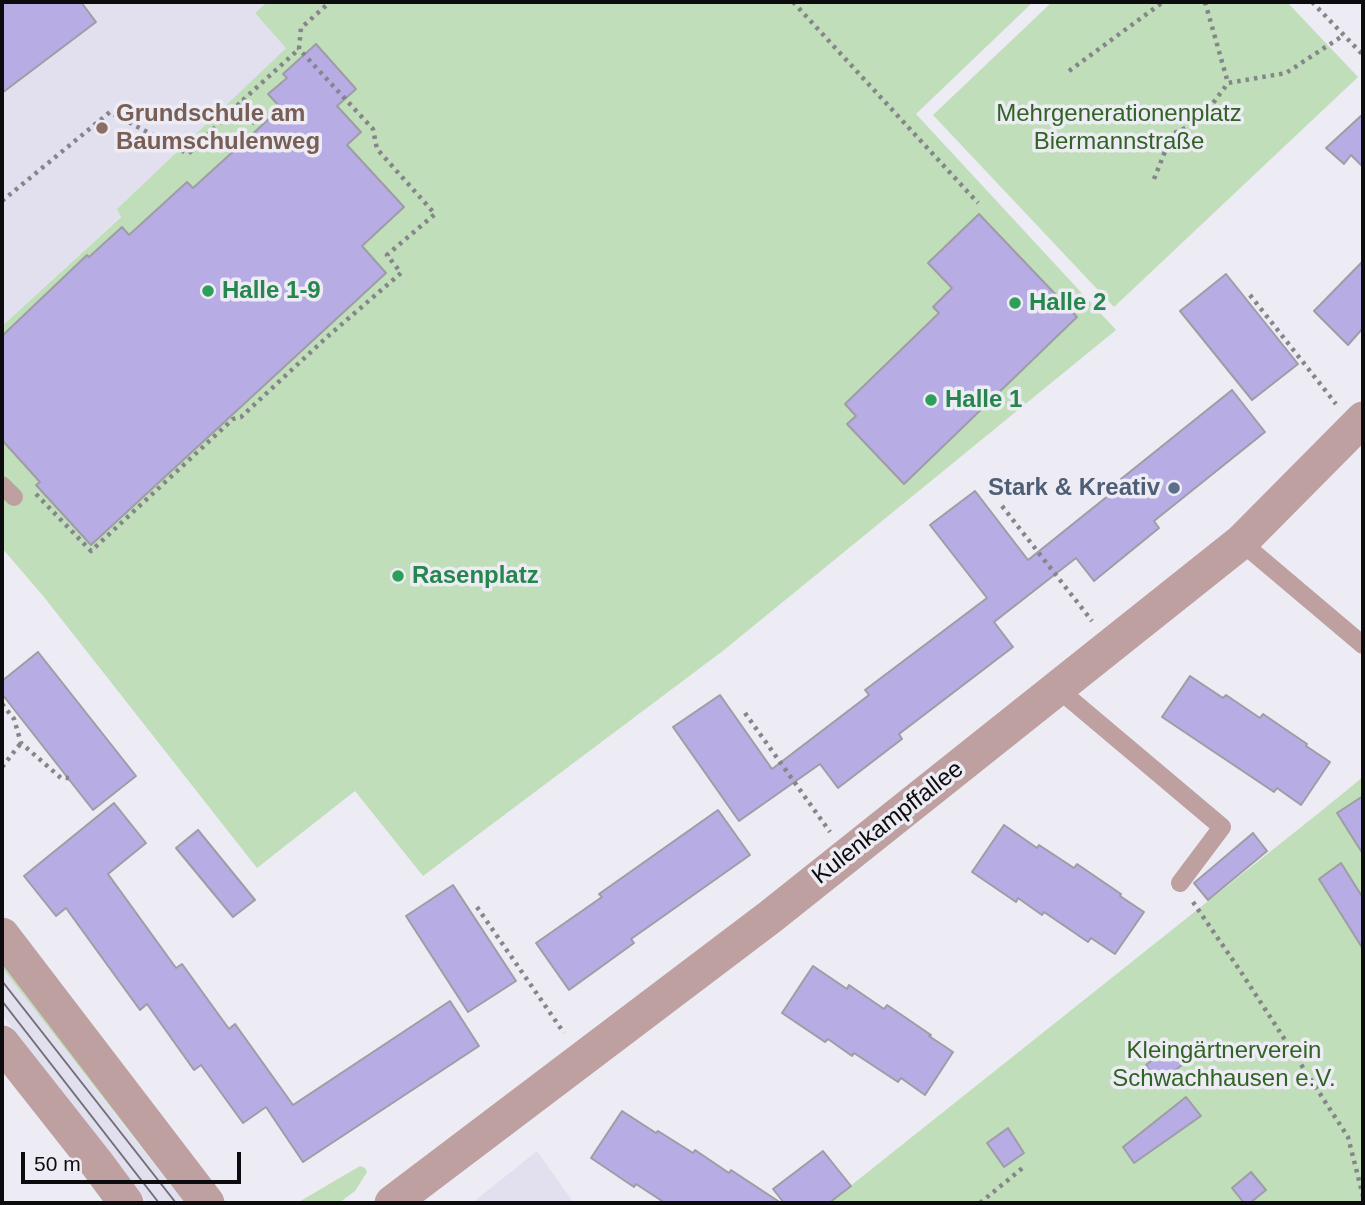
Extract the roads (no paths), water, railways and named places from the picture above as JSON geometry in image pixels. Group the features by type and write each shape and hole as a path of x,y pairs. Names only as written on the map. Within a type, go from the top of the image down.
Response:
{"street":[{"name":"Kulenkampffallee","path":"392,1203 770,917 1241,542 1359,424"},
{"path":"2,935 207,1203"},
{"path":"2,1043 126,1203"}],"lane":[{"path":"1241,542 1363,645"},
{"path":"1058,688 1222,827 1180,883"}],"tram line":[{"path":"2,981 176,1203"},
{"path":"2,1001 159,1203"}],"place":[{"name":"Grundschule am Baumschulenweg","path":"102,128"},
{"name":"Halle 1-9","path":"208,291"},
{"name":"Halle 2","path":"1015,303"},
{"name":"Halle 1","path":"931,400"},
{"name":"Stark & Kreativ","path":"1174,488"},
{"name":"Rasenplatz","path":"398,576"}],"park label":[{"name":"Mehrgenerationenplatz Biermannstraße","path":"1119,128"},
{"name":"Kleingärtnerverein Schwachhausen e.V.","path":"1224,1065"}]}
